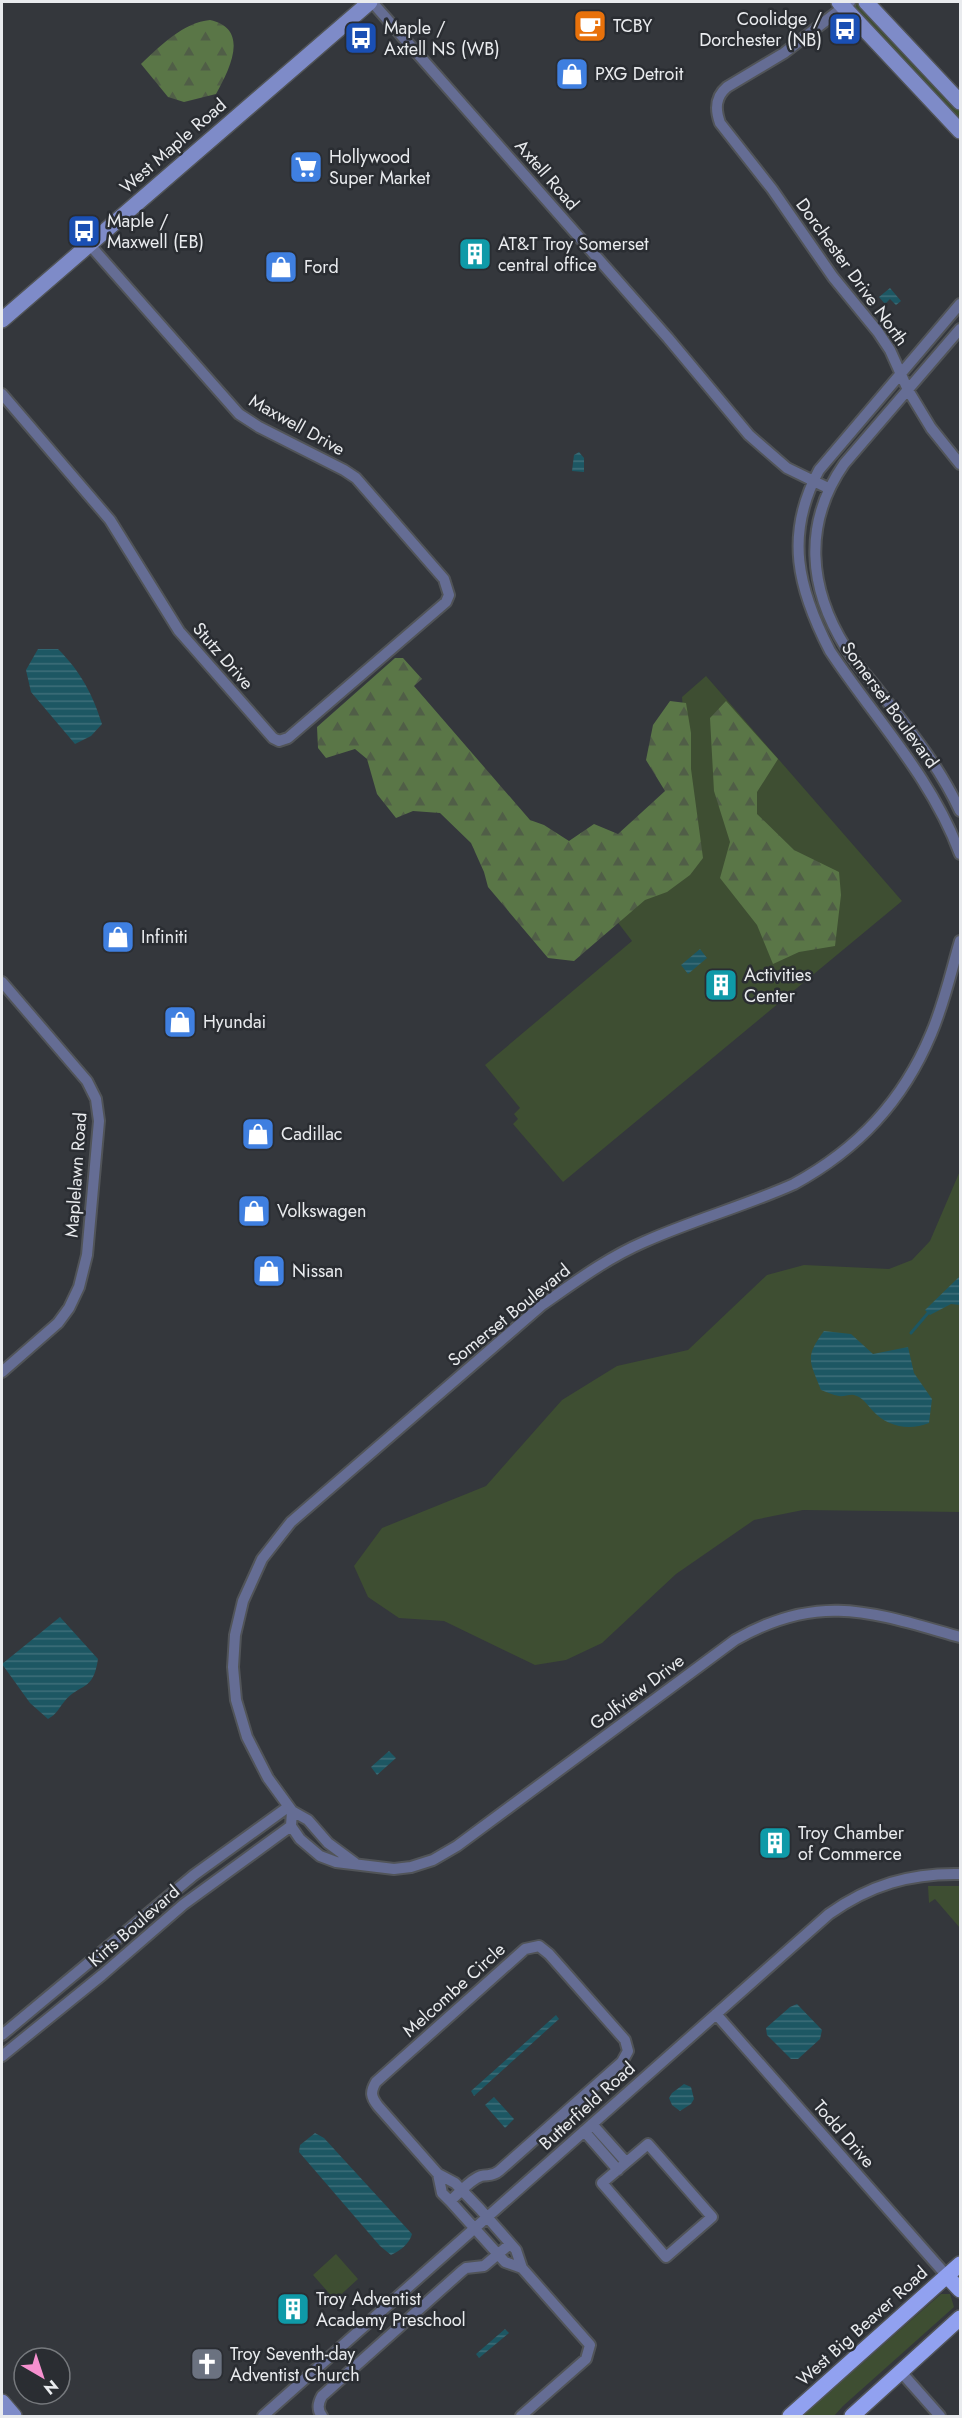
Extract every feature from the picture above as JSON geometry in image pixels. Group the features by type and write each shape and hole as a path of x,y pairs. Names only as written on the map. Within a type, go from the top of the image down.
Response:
{"main road":[{"name":"West Maple Road","path":"2,320 371,2"},
{"path":"866,2 958,93"},
{"path":"844,3 960,131"},
{"name":"West Big Beaver Road","path":"790,2416 960,2264"},
{"path":"947,2276 960,2290"},
{"path":"852,2416 960,2318"},
{"path":"2,2402 14,2416"}],"street":[{"name":"Axtell Road","path":"371,2 668,338 749,435 780,463 828,488"},
{"name":"Dorchester Drive North","path":"844,3 789,50 727,87 721,92 716,108 720,123 772,189 833,277 878,332 890,350 908,390 931,428 960,464"},
{"name":"Maxwell Drive","path":"89,244 230,406 249,421 328,461 356,478 444,579"},
{"name":"Somerset Boulevard","path":"960,304 828,457 804,501 799,522 798,542 803,585 811,610 836,661 920,772 944,814 960,854"},
{"name":"Somerset Boulevard","path":"960,329 844,464 828,488 818,518 815,552 822,593 831,621 846,649 934,763 960,811"},
{"name":"Stutz Drive","path":"2,394 110,520 179,631 273,738 279,741 288,738 440,608 449,595 444,579"},
{"name":"Somerset Boulevard","path":"290,1809 268,1778 247,1737 236,1700 233,1667 235,1635 243,1601 255,1571 278,1536 303,1510 543,1305 584,1276 612,1257 644,1241 794,1184 816,1172 856,1143 879,1120 917,1064 932,1032 960,941"},
{"name":"Maplelawn Road","path":"2,982 87,1081 96,1099 99,1121 87,1255 80,1287 58,1323 2,1372"},
{"name":"Golfview Drive","path":"291,1826 309,1848 320,1856 336,1862 394,1869 420,1865 446,1853 735,1640 780,1618 810,1611 842,1609 883,1615 960,1637"},
{"path":"290,1809 291,1826"},
{"name":"Golfview Drive","path":"290,1809 308,1820 328,1843 355,1863"},
{"name":"Kirts Boulevard","path":"2,2035 194,1875 290,1809"},
{"name":"Kirts Boulevard","path":"2,2056 102,1975 184,1904 291,1826"},
{"name":"Butterfield Road","path":"263,2416 812,1928 858,1895 903,1878 929,1874 960,1874"},
{"name":"Melcombe Circle","path":"450,2201 462,2190 482,2176 493,2176 499,2172 622,2062 628,2051 625,2040 549,1954 539,1946 525,1949 376,2082 371,2090 372,2099 438,2174 455,2183 462,2190 487,2217 516,2250 522,2268"},
{"name":"Todd Drive","path":"716,2013 947,2276"},
{"path":"588,2127 622,2166"},
{"path":"648,2144 712,2217 666,2257 602,2183 622,2166 648,2144"},
{"name":"Melcombe Circle","path":"438,2174 442,2193 474,2229 505,2262 522,2268"},
{"path":"322,2416 319,2413 319,2402 322,2396 462,2271 466,2268 484,2266 510,2244"},
{"path":"521,2416 586,2359 590,2345 522,2268"},
{"path":"901,2372 940,2416"}],"green space":[{"path":"857,3 861,4 960,110 960,123 854,8"},
{"path":"210,20 223,25 230,32 233,41 231,62 216,94 184,102 168,97 141,64 182,30"},
{"path":"395,658 403,658 422,679 414,686 530,820 544,825 569,841 594,824 618,834 665,791 646,760 653,725 670,701 686,703 691,733 691,769 703,858 690,875 667,892 645,900 574,961 548,958 488,887 471,843 440,813 413,811 396,818 377,794 367,759 355,749 326,758 318,748 317,727"},
{"path":"706,676 902,901 563,1182 513,1124 518,1119 514,1114 520,1108 485,1065 632,941 616,920 693,856 682,697"},
{"path":"726,701 778,759 757,792 757,814 794,850 839,872 841,895 835,946 799,952 773,964 757,925 720,878 730,842 714,791 710,718"},
{"path":"960,1171 960,1512 803,1510 754,1520 676,1574 602,1643 566,1660 535,1665 444,1621 399,1618 368,1597 354,1566 382,1528 486,1486 562,1400 617,1366 688,1350 767,1275 804,1265 889,1269 912,1260 930,1241"},
{"path":"928,1886 960,1886 960,1928 935,1899 929,1903"},
{"path":"336,2254 358,2279 335,2300 313,2275"},
{"path":"941,2294 950,2294 954,2307 834,2416 802,2416"}],"water":[{"path":"890,288 901,301 896,305 890,299 885,304 879,297"},
{"path":"579,452 584,458 584,472 572,471 574,455"},
{"path":"38,649 58,649 80,675 95,703 102,724 91,736 75,744 31,692 26,670"},
{"path":"700,949 707,958 688,974 681,965"},
{"path":"960,1276 960,1305 951,1304 930,1315 925,1310"},
{"path":"824,1331 851,1334 873,1354 908,1347 914,1373 932,1399 929,1423 914,1427 891,1424 878,1416 857,1396 839,1396 821,1390 812,1366 811,1354"},
{"path":"60,1617 98,1659 96,1670 89,1682 70,1696 48,1719 30,1703 2,1664"},
{"path":"389,1751 396,1758 377,1775 371,1767"},
{"path":"797,2004 822,2030 820,2039 798,2059 791,2059 767,2035 766,2028 790,2007"},
{"path":"556,2015 559,2019 474,2096 471,2091"},
{"path":"684,2084 691,2087 694,2099 691,2104 680,2111 672,2105 669,2098"},
{"path":"494,2097 514,2119 505,2128 485,2105"},
{"path":"315,2133 324,2138 412,2234 401,2249 391,2255 380,2246 299,2152 300,2145"},
{"path":"505,2329 509,2333 479,2358 476,2354"}],"waterway":[{"path":"911,1333 928,1313"}],"place":[{"name":"TCBY","path":"590,26"},
{"name":"Coolidge / Dorchester (NB)","path":"845,29"},
{"name":"Maple / Axtell NS (WB)","path":"361,38"},
{"name":"PXG Detroit","path":"572,74"},
{"name":"Hollywood Super Market","path":"306,167"},
{"name":"Maple / Maxwell (EB)","path":"84,231"},
{"name":"AT&T Troy Somerset central office","path":"475,254"},
{"name":"Ford","path":"281,267"},
{"name":"Infiniti","path":"118,937"},
{"name":"Activities Center","path":"721,985"},
{"name":"Hyundai","path":"180,1022"},
{"name":"Cadillac","path":"258,1134"},
{"name":"Volkswagen","path":"254,1211"},
{"name":"Nissan","path":"269,1271"},
{"name":"Troy Chamber of Commerce","path":"775,1843"},
{"name":"Troy Adventist Academy Preschool","path":"293,2309"},
{"name":"Troy Seventh-day Adventist Church","path":"207,2364"}]}
